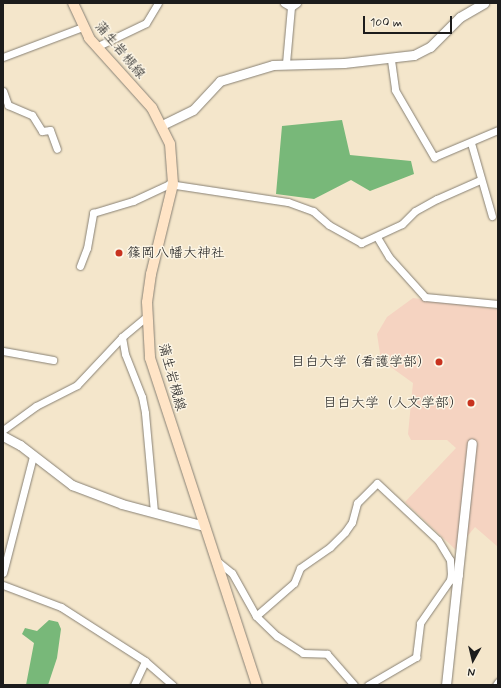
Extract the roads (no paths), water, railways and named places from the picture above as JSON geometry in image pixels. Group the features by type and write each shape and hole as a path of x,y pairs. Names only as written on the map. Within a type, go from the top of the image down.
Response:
{"main road":[{"name":"蒲生岩槻線","path":"73,3 83,27 96,47 152,108 162,125 173,154 173,184 151,274 146,317 154,374 257,685"}],"street":[{"path":"96,47 146,23 158,3"},
{"path":"284,3 294,5 286,63"},
{"path":"162,125 193,110 220,81 286,63 391,60 414,55 430,48 460,17 484,3"},
{"path":"3,57 46,43 83,27"},
{"path":"391,60 394,90 434,157 471,143 498,130"},
{"path":"3,91 8,105 32,115 42,131 50,130 56,150"},
{"path":"471,143 480,180 492,216"},
{"path":"80,266 87,248 93,213 133,201 173,184 288,202 313,211 329,226 361,243 377,237 402,224 415,211 437,199 480,180"},
{"path":"377,237 389,257 425,297 498,304"},
{"path":"3,430 36,406 77,385 122,338 146,317"},
{"path":"122,338 125,354 142,397 145,413 154,512"},
{"path":"3,351 53,360"},
{"path":"3,436 72,485 97,495 204,526"},
{"path":"446,685 455,574 472,443"},
{"path":"3,574 33,456"},
{"path":"256,616 294,583 300,568 330,547 345,532 352,522 357,503 377,483 438,540 450,560 455,574"},
{"path":"215,560 232,573 256,616 278,636 303,653 327,654 354,685"},
{"path":"368,685 416,657 420,624 455,574"},
{"path":"3,585 61,607 146,661 174,685"},
{"path":"134,685 146,661"}],"place":[{"name":"篠岡八幡大神社","path":"119,253"},
{"name":"目白大学（看護学部）","path":"439,362"},
{"name":"目白大学（人文学部）","path":"471,403"}]}
